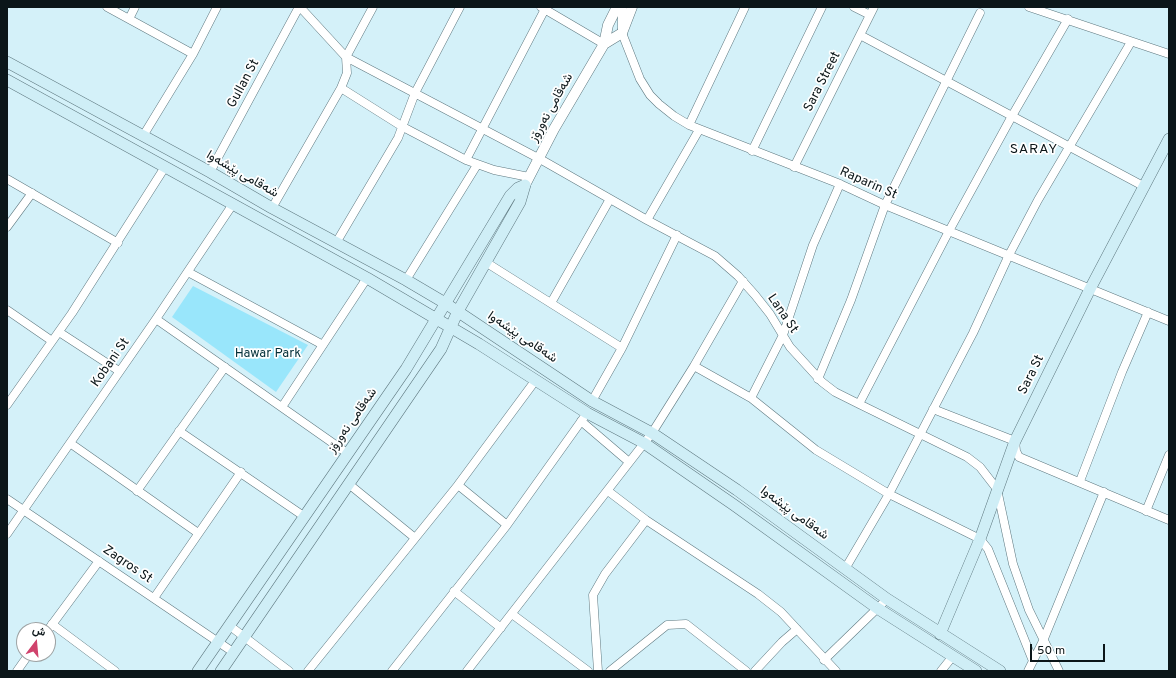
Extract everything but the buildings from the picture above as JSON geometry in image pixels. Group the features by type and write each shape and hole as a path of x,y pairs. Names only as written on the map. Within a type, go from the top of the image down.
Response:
{"main road":[{"name":"شەقامی پێشەوا","path":"7,62 210,172 272,208 406,280 445,303 592,401 652,432 737,490 887,599 1000,671"},
{"path":"7,80 367,278 451,328 535,381 584,417 644,443 734,505 877,608 976,671"},
{"path":"103,133 111,118"},
{"name":"Sara St","path":"940,634 980,539 1015,441 1090,289 1144,187 1165,156 1169,139"},
{"name":"شەقامی نەورۆز","path":"221,671 350,485 428,368 451,328 458,311 520,202 527,181"},
{"name":"شەقامی نەورۆز","path":"198,671 305,517 347,452 406,369 510,196 527,181"}],"street":[{"path":"107,7 193,54"},
{"path":"129,19 135,7"},
{"path":"144,136 193,54 218,7"},
{"path":"299,7 346,58"},
{"name":"Gullan St","path":"210,172 299,7"},
{"path":"272,208 341,88 347,73 346,58 373,7"},
{"path":"336,243 398,138 414,93 460,7"},
{"name":"شەقامی نەورۆز","path":"527,181 540,159 554,129 604,44 608,25 616,7"},
{"name":"Raparin St","path":"622,7 622,33 634,67 650,95 674,116 689,125 752,151 840,184 885,205 1169,321"},
{"path":"622,33 632,7"},
{"path":"689,125 744,7"},
{"path":"752,151 822,7"},
{"path":"854,7 872,11"},
{"path":"1029,7 1169,54"},
{"path":"466,160 543,8 604,44"},
{"name":"Sara Street","path":"794,167 872,11"},
{"path":"818,379 851,300 885,205 980,13"},
{"path":"858,404 949,231 1012,116 1068,19"},
{"name":"شەقامی نەورۆز","path":"604,44 622,33"},
{"path":"860,35 1144,187"},
{"path":"845,569 889,494 973,333 1009,255 1038,200 1131,42"},
{"name":"Lana St","path":"346,58 540,159 647,220 715,256 743,281 770,314 790,347 818,379 835,392 967,457 980,467 998,489"},
{"path":"341,88 403,127 466,160 527,181"},
{"path":"647,220 699,130"},
{"path":"406,280 477,165"},
{"path":"7,405 59,332 118,243 165,167"},
{"path":"7,179 118,243"},
{"path":"751,398 783,335 813,245 840,184"},
{"path":"7,227 32,194"},
{"path":"550,303 610,199"},
{"name":"Kobani St","path":"7,534 156,319 233,204"},
{"path":"592,401 622,348 677,235"},
{"path":"487,262 622,348"},
{"path":"188,272 323,345"},
{"path":"282,407 367,278"},
{"path":"472,670 501,628 652,432 694,366 743,281"},
{"path":"7,310 52,341"},
{"path":"1080,481 1122,372 1148,312"},
{"path":"156,319 347,452"},
{"path":"59,332 119,372"},
{"path":"694,366 751,398 816,450 889,494 980,539 988,549 1033,661"},
{"path":"137,490 225,367"},
{"path":"308,671 458,485 535,381"},
{"path":"933,408 1015,441 1016,451 1019,457 1080,481 1169,520"},
{"path":"392,671 507,525 584,417 629,462"},
{"path":"179,431 242,472 305,517"},
{"path":"70,443 198,534"},
{"path":"1146,511 1169,455"},
{"path":"154,598 242,472"},
{"path":"350,485 415,538"},
{"path":"458,485 507,525"},
{"path":"998,489 1004,526 1013,564 1029,610 1059,671"},
{"path":"608,491 646,520 758,594 781,612 824,660 836,671"},
{"path":"1028,671 1043,641 1104,492"},
{"name":"Zagros St","path":"7,499 233,652"},
{"path":"598,671 593,595 605,574 646,520"},
{"path":"54,622 99,561"},
{"path":"454,592 501,628"},
{"path":"824,660 887,599"},
{"path":"512,614 588,671"},
{"path":"610,671 667,625 686,624 746,671"},
{"path":"230,626 289,671"},
{"path":"755,671 782,642 797,629"},
{"path":"56,631 115,671"},
{"path":"942,671 953,656"},
{"path":"16,671 23,662"}],"green space":[{"name":"Hawar Park","path":"193,286 308,345 276,392 172,317"}],"district":[{"name":"SARAY","path":"1034,150"}]}
